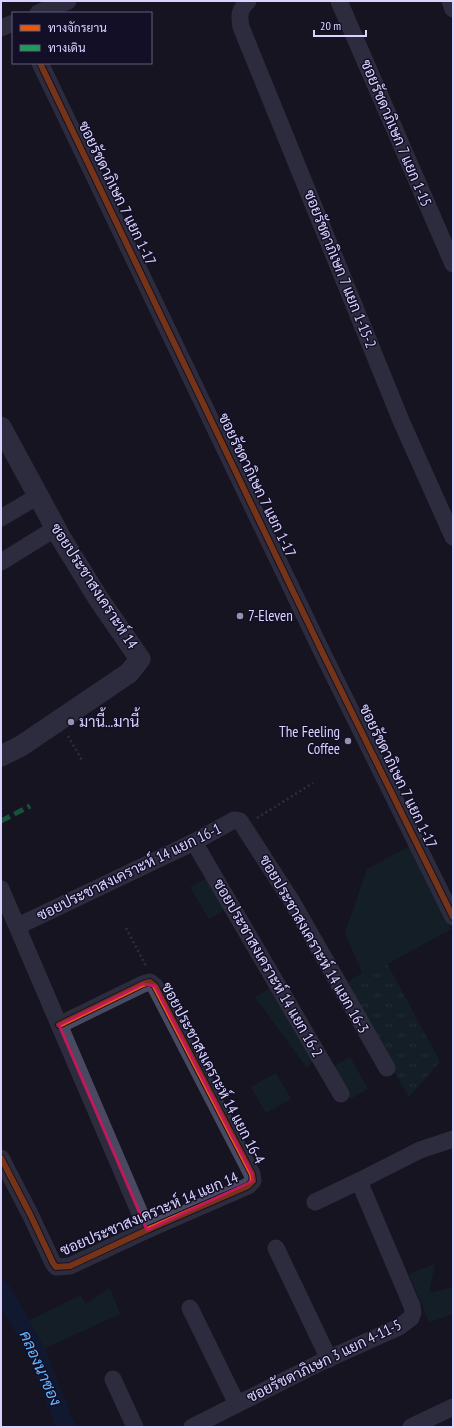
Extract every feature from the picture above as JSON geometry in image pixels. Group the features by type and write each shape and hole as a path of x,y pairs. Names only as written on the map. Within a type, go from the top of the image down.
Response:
{"street":[{"path":"40,12 68,1"},
{"name":"ซอยรัชดาภิเษก 7 แยก 1-15-2","path":"248,1 239,16 242,27 402,423 453,537"},
{"name":"ซอยรัชดาภิเษก 7 แยก 1-15","path":"339,1 453,264"},
{"path":"450,1 453,9"},
{"path":"1,28 12,23"},
{"name":"ซอยรัชดาภิเษก 7 แยก 1-17","path":"40,64 323,654 453,917"},
{"name":"ซอยประชาสงเคราะห์ 14","path":"1,427 56,528 98,598 140,659 130,673 21,746 1,756"},
{"path":"1,518 38,496"},
{"path":"1,562 56,528"},
{"name":"ซอยประชาสงเคราะห์ 14 แยก 16-1","path":"18,926 194,842 234,820 242,823"},
{"name":"ซอยประชาสงเคราะห์ 14 แยก 16-3","path":"242,823 291,900 387,1068"},
{"name":"ซอยประชาสงเคราะห์ 14 แยก 16-2","path":"194,842 341,1094"},
{"path":"1,888 147,1230"},
{"name":"ซอยประชาสงเคราะห์ 14 แยก 16-4","path":"59,1025 143,984 150,982 155,986 252,1174 253,1181"},
{"path":"315,1202 420,1150 453,1139"},
{"name":"ซอยประชาสงเคราะห์ 14 แยก 14","path":"1,1158 56,1267 70,1266 147,1230 248,1186 253,1181"},
{"name":"ซอยรัชดาภิเษก 3 แยก 4-11-5","path":"192,1427 329,1359 399,1327 411,1318 413,1312 412,1306 359,1181"},
{"path":"276,1248 329,1359"},
{"path":"190,1308 236,1404"},
{"path":"113,1379 135,1427"},
{"path":"411,1427 453,1407"}],"path":[{"path":"59,720 83,762"},
{"path":"242,823 313,783"},
{"path":"126,928 150,975 152,984"}],"highlighted area":[{"path":"143,984 155,986 252,1174 253,1181 147,1230 59,1025"}],"green space":[{"path":"410,846 451,929 364,977 345,933 367,869"},
{"path":"208,877 227,908 209,919 190,887"},
{"path":"384,958 440,1062 409,1097 344,985"},
{"path":"273,986 313,1061 307,1068 255,997"},
{"path":"350,1057 368,1089 350,1099 331,1068"},
{"path":"276,1073 291,1099 266,1113 251,1087"},
{"path":"435,1264 429,1293 453,1287 453,1314 429,1322 409,1274"},
{"path":"110,1288 120,1314 41,1350 26,1322 81,1295 85,1304"}],"waterway":[{"name":"คลองนาซอง","path":"1,1289 36,1350 66,1427"}],"marked path":[{"path":"1,821 30,806"}],"cycle path":[{"path":"40,64 323,654 453,917"},
{"path":"1,1158 56,1267 70,1266 147,1230 248,1186 253,1181 252,1174 155,986 150,982 143,984 59,1025"}],"place":[{"name":"7-Eleven","path":"240,616"},
{"name":"มานี้...มานี้","path":"71,722"},
{"name":"The Feeling Coffee","path":"348,741"}]}
